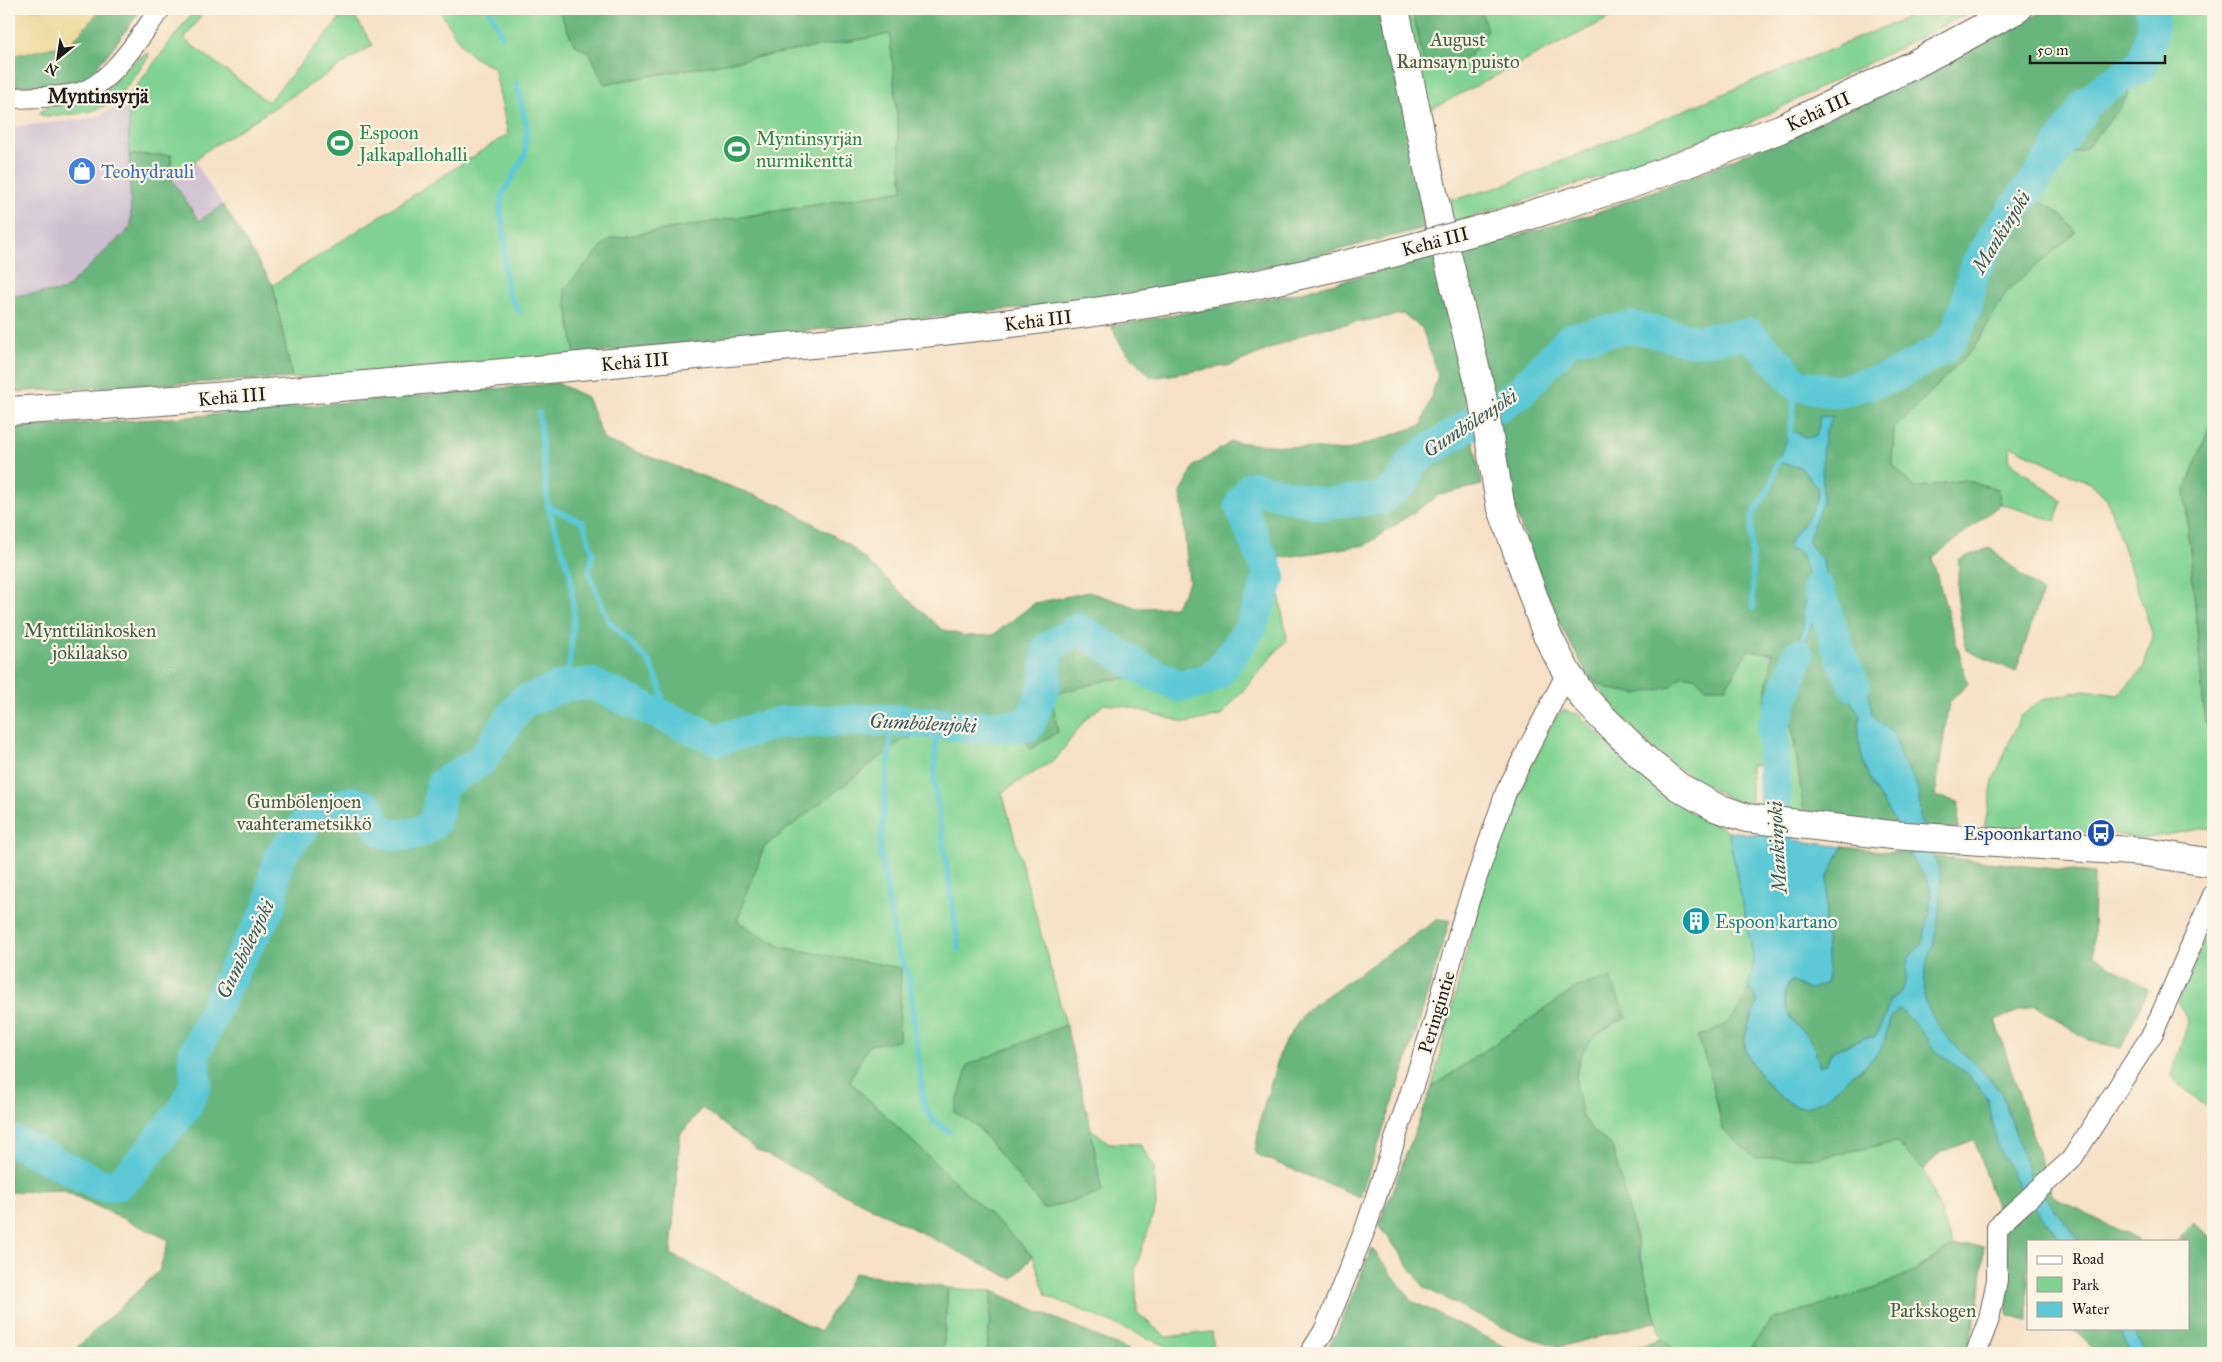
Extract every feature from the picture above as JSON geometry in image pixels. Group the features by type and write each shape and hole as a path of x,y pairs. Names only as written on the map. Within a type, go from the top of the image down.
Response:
{"main road":[{"path":"1395,9 1439,222 1482,395 1500,504 1540,617 1567,673 1584,698 1621,736 1679,787 1715,807 1747,818 1892,835 2145,852 2211,860"},
{"name":"Kehä III","path":"9,411 165,402 380,385 875,338 1016,323 1111,310 1287,278 1389,254 1501,224 1631,184 1780,129 1913,65 2017,9"}],"street":[{"path":"9,98 76,94 93,86 122,61 160,9"},
{"name":"Peringintie","path":"1310,1353 1324,1331 1366,1227 1433,1025 1465,912 1506,792 1567,673"},
{"path":"1976,1353 1989,1319 1996,1280 1997,1227 2071,1160 2153,1033 2213,895"}],"shaded area":[{"path":"129,96 131,227 62,292 9,296 9,127 94,118 112,110"},
{"path":"195,162 223,205 199,221 171,178"}],"green space":[{"path":"101,9 142,9 85,81 9,87 9,56 69,44"},
{"path":"195,9 206,9 184,39 268,102 348,9 350,9 373,45 201,154 195,162 171,178 171,155 129,155 129,96"},
{"path":"439,9 558,9 574,44 590,53 604,84 890,34 903,190 609,239 575,355 292,378 273,285 508,134 494,67 483,63 467,52"},
{"path":"558,9 1382,9 1428,227 1280,265 1082,302 575,355 564,289 609,239 903,190 890,34 604,84 590,53 574,44"},
{"name":"August Ramsayn puisto","path":"1406,9 1627,9 1427,111"},
{"path":"1412,9 1481,9 1487,31 1470,56 1425,68"},
{"path":"1913,9 1976,9 1748,124 1600,177 1449,224 1444,198 1456,199 1499,187 1906,18"},
{"path":"2048,9 2165,9 2164,35 2152,65 2134,79 2123,104 2087,147 2053,163 2033,196 2060,214 2076,232 2007,291 1973,349 1894,429 1892,464 1914,488 1964,480 1998,489 2001,504 1932,558 1968,684 1949,703 1935,796 1959,802 1958,829 1805,819 1791,718 1765,701 1773,653 1748,650 1726,687 1706,688 1696,678 1683,675 1671,687 1638,694 1609,689 1589,677 1559,623 1534,564 1508,489 1454,254 1592,214 1699,174 1888,92"},
{"path":"2165,9 2213,9 2213,417 2185,491 2205,722 2213,727 2213,827 2142,839 2097,831 2048,838 2037,829 2024,825 2002,836 1983,835 1993,781 2020,717 2041,700 2085,690 2118,695 2143,669 2153,636 2107,499 2092,484 2011,446 2008,460 2062,501 2055,521 2001,504 1998,489 1964,480 1914,488 1892,464 1894,429 1973,349 2007,291 2076,232 2060,214 2033,196 2053,163 2087,147 2123,104 2134,79 2152,65 2164,35"},
{"path":"148,53 149,56 130,82 107,104 98,109 83,113 45,116 39,114 43,110 56,105 91,100 106,89 140,57"},
{"path":"129,155 171,155 171,178 199,221 223,205 273,285 292,378 9,392 9,296 63,291 131,227"},
{"path":"1437,256 1482,485 1439,495 1366,545 1273,559 1260,589 1229,646 1205,669 1175,676 1111,679 1051,695 1058,732 1031,749 1012,723 961,720 901,741 764,847 737,921 781,947 901,968 899,1041 869,1045 849,1081 1033,1256 1013,1279 757,1150 702,1108 680,1135 671,1254 820,1332 854,1273 948,1288 943,1353 71,1353 159,1271 169,1240 62,1190 9,1192 9,428 186,417 557,383 587,397 604,440 781,505 848,544 941,629 965,636 993,635 1035,603 1089,592 1139,608 1175,607 1189,582 1181,493 1194,466 1231,442 1345,451 1422,425 1438,375 1422,328 1403,314 1314,330 1232,365 1152,378 1123,348 1111,326 1294,294"},
{"path":"2213,417 2213,727 2205,722 2185,491"},
{"path":"584,434 971,721 1012,723 1058,732 1051,695 1111,679 1175,676 1229,646 1260,589 1273,559 1287,639 1221,716 1186,723 1129,707 1104,704 1085,720 1056,759 1002,792 1066,1025 968,1065 977,1126 1044,1209 1102,1193 1091,1129 1109,1143 1140,1144 1154,1166 1156,1206 1135,1270 1137,1313 1166,1337 1212,1332 1214,1353 1188,1353 1164,1345 1046,1295 1033,1256 849,1081 869,1045 901,968 781,947 737,921 764,846 786,829"},
{"path":"1990,548 2042,592 2016,672 1966,650 1957,594 1959,559"},
{"path":"1748,650 1773,654 1765,701 1791,718 1805,819 1788,808 1788,765 1751,765 1751,808 1701,783 1670,762 1629,724 1589,677 1609,689 1671,687 1683,675 1696,678 1706,688"},
{"path":"1563,710 1578,714 1645,778 1688,811 1728,831 1755,961 1749,988 1735,1016 1718,1030 1698,1037 1709,1070 1817,1158 1896,1142 1924,1170 1953,1246 1914,1271 1876,1288 1771,1320 1747,1353 1679,1353 1662,1339 1612,1146 1588,1125 1579,1107 1576,1076 1581,1055 1591,1038 1610,1024 1577,987 1432,1087 1484,882 1528,772 1557,715"},
{"path":"1843,847 2094,873 2093,955 2148,989 2121,1048 2090,1041 2035,1005 1995,1020 2053,1197 2138,1240 2027,1240 2027,1320 2008,1315 2006,1238 1974,1140 1941,1152 1924,1170 1896,1142 1817,1158 1755,1158 1723,1130 1709,1070 1698,1036 1718,1028 1731,1019 1740,1007 1749,988 1758,1002 1745,1034 1744,1043 1746,1051 1762,1077 1791,1105 1819,1102 1849,1077 1865,1067 1880,1037 1867,1037 1833,1051 1826,1064 1820,1066 1810,1040 1794,1023 1786,1008 1786,991 1792,981 1802,987 1827,959 1825,921 1828,875"},
{"path":"1438,919 1450,920 1406,1064 1360,1197 1255,1154 1260,1120 1281,1049 1306,1010"},
{"path":"2213,919 2213,1113 2171,1077 2188,1022 2178,1001"},
{"path":"1610,977 1627,1018 1602,1031 1585,1048 1580,1058 1576,1083 1582,1116 1588,1125 1612,1146 1657,1321 1560,1347 1514,1333 1425,1288 1379,1225 1432,1087 1577,987"},
{"path":"1066,1025 1091,1129 1102,1193 1044,1209 977,1126 954,1112 968,1065"},
{"path":"2194,1222 2213,1239 2213,1353 2098,1353 2074,1330 2190,1330 2190,1240 2179,1240"},
{"name":"Parkskogen","path":"1953,1246 1984,1246 1979,1305 1966,1353 1747,1353 1771,1320 1876,1288 1914,1271"},
{"path":"1372,1248 1412,1301 1518,1353 1324,1353 1337,1332"},
{"path":"948,1288 992,1291 987,1353 943,1353"},
{"path":"992,1291 1135,1353 987,1353"},
{"path":"1662,1339 1679,1353 1613,1353"}],"sand":[{"path":"20,9 101,9 70,44 9,56 9,20"}],"water":[{"path":"1833,416 1825,432 1822,455 1823,500 1808,541 1823,560 1829,598 1845,634 1847,648 1855,668 1869,693 1872,714 1880,723 1894,732 1901,759 1916,783 1919,794 1920,819 1941,875 1939,916 1933,946 1925,969 1924,1000 1938,1026 1954,1045 1977,1065 2001,1092 2031,1178 2078,1240 2061,1240 2020,1189 1997,1145 1988,1099 1969,1076 1934,1049 1924,1034 1900,1009 1896,1011 1890,1020 1881,1048 1873,1058 1826,1097 1810,1106 1790,1103 1772,1089 1752,1063 1745,1048 1746,1033 1758,1002 1749,988 1754,961 1728,831 1843,847 1828,876 1825,921 1828,976 1826,983 1808,990 1791,981 1785,996 1788,1013 1794,1023 1810,1040 1820,1066 1826,1064 1833,1051 1867,1037 1875,1037 1886,1015 1889,1001 1902,992 1907,977 1906,968 1909,957 1922,943 1930,912 1931,892 1928,881 1914,862 1895,822 1873,787 1864,765 1858,737 1860,715 1833,671 1833,651 1838,640 1835,632 1818,616 1811,627 1800,659 1786,723 1781,723 1780,720 1785,682 1803,626 1803,605 1811,582 1808,578 1801,553 1798,550 1789,550 1788,545 1810,514 1818,489 1802,468 1777,462 1791,430 1806,438 1815,436 1819,427 1819,417"},
{"path":"2121,1330 2134,1330 2145,1353 2130,1353"}],"waterway":[{"path":"489,9 502,36"},
{"name":"Gumbölenjoki","path":"9,1139 101,1185 118,1184 131,1173 185,1108 196,1083 194,1054 235,967 271,903 274,876 280,856 314,813 352,802 368,808 377,825 386,833 405,835 425,829 434,822 442,784 481,761 522,702 567,685 592,684 717,740 783,722 892,720 975,727 1029,725 1045,684 1048,648 1078,629 1145,670 1179,686 1202,682 1219,672 1251,627 1270,576 1240,505 1252,487 1322,504 1382,498 1404,481 1412,461 1520,392 1570,339 1631,327 1696,341 1749,334 1796,384 1836,392 1890,378 1945,348 1958,329 1966,306 1974,270 1994,235 2046,166 2086,104 2106,87 2142,65 2151,37 2153,13 2151,9"},
{"path":"517,84 527,128 525,155 502,195 500,209 505,243 504,268 509,295 520,311"},
{"path":"1790,438 1796,384"},
{"path":"539,413 548,507 570,573 574,617 567,685"},
{"path":"1753,608 1751,518 1771,485 1777,462 1783,457"},
{"path":"548,507 583,522 593,553 589,573 608,620 650,663 660,686 666,717"},
{"name":"Mankinjoki","path":"1818,588 1841,656 1854,685"},
{"name":"Mankinjoki","path":"1781,881 1775,808 1773,727 1798,655"},
{"path":"892,720 880,851 897,951 909,976 924,1106 934,1121 949,1131"},
{"path":"937,723 934,781 959,950"}],"place":[{"name":"Espoon Jalkapallohalli","path":"340,143"},
{"name":"Myntinsyrjän nurmikenttä","path":"737,149"},
{"name":"Teohydrauli","path":"82,171"},
{"name":"Espoonkartano","path":"2101,833"},
{"name":"Espoon kartano","path":"1696,921"}],"district":[{"name":"Myntinsyrjä","path":"98,96"}],"park label":[{"name":"Mynttilänkosken jokilaakso","path":"90,641"},
{"name":"Gumbölenjoen vaahterametsikkö","path":"304,812"}]}
